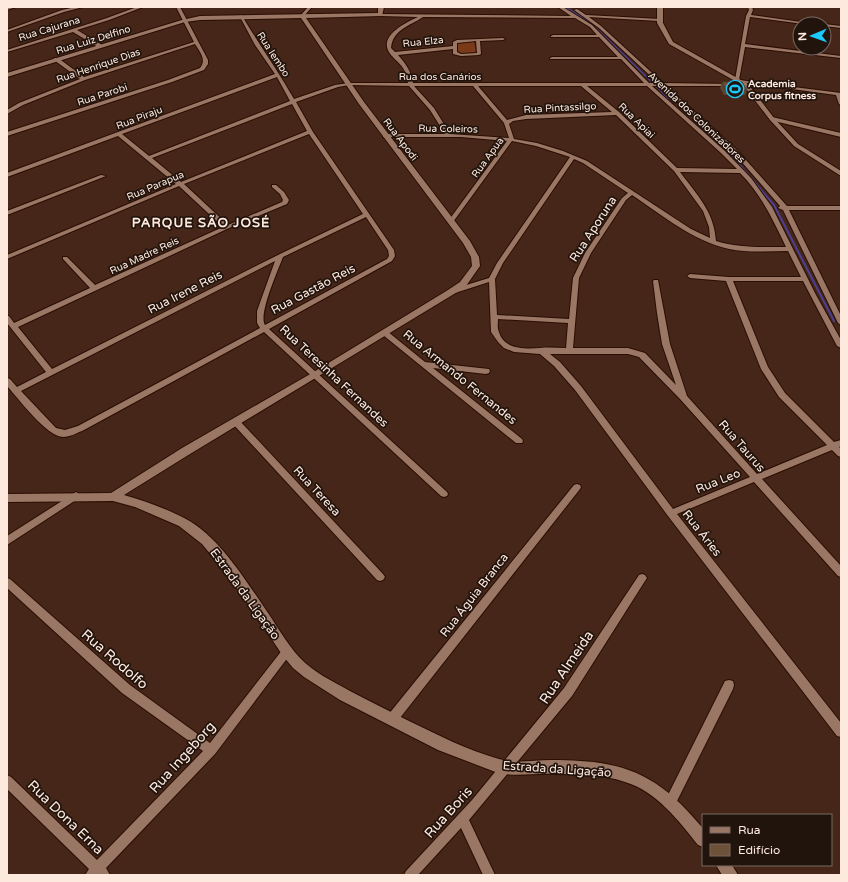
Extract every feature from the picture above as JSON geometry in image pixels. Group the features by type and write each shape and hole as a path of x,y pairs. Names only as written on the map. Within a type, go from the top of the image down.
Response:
{"street":[{"path":"7,9 14,7"},
{"path":"7,31 81,7"},
{"name":"Rua Cajurana","path":"7,51 142,7"},
{"path":"185,7 178,8 197,42"},
{"path":"302,16 310,7"},
{"path":"381,7 380,15 576,17"},
{"name":"Avenida dos Colonizadores","path":"560,7 591,26 622,58 723,152 772,208 790,249 797,259 805,279 841,346"},
{"name":"Avenida dos Colonizadores","path":"570,7 600,26 690,112 735,151 783,208 841,323"},
{"path":"660,7 660,20 668,39 676,47 746,85 772,119 796,145 841,174"},
{"path":"738,80 748,16 751,10 750,7"},
{"path":"57,9 63,12"},
{"name":"Rua Luiz Delfino","path":"7,75 184,20 240,16 380,15"},
{"name":"Rua Iembo","path":"240,16 257,45 278,75 293,102"},
{"name":"Rua Apodi","path":"302,16 320,46 349,84 385,136 451,220 475,257 476,266 471,275 463,284 451,292"},
{"path":"423,16 407,24 392,35 388,45 393,54 409,73 411,85 432,109 449,136"},
{"path":"586,16 660,20"},
{"path":"748,16 792,21"},
{"path":"73,30 100,46"},
{"path":"553,36 601,36"},
{"name":"Rua Elza","path":"478,40 480,52 477,55 457,55 455,53 455,42 457,41 478,40 503,39"},
{"name":"Rua Parobi","path":"7,134 170,81 202,68 206,64 206,60 197,42"},
{"name":"Rua Henrique Dias","path":"7,112 21,104 83,79 197,42"},
{"path":"743,45 841,57"},
{"name":"Rua Elza","path":"393,54 455,47"},
{"path":"552,58 622,58"},
{"path":"56,59 83,79"},
{"name":"Rua Piraju","path":"7,175 278,75"},
{"path":"738,80 840,94 841,104"},
{"name":"Rua dos Canários","path":"147,158 328,88 349,84 746,85"},
{"name":"Rua Apiai","path":"583,84 617,113 676,170 706,211 712,227 713,242"},
{"name":"Rua Apua","path":"451,220 512,138 506,122 475,85"},
{"name":"Rua Gastão Reis","path":"15,391 56,433 67,433 81,428 390,260 392,256 391,250 310,132 293,102"},
{"path":"7,109 21,104"},
{"name":"Rua Pintassilgo","path":"506,122 526,117 617,113"},
{"path":"772,119 841,135"},
{"name":"Rua Parapua","path":"7,257 180,184 310,132"},
{"path":"119,134 180,184 227,228"},
{"name":"Rua Coleiros","path":"385,136 512,138"},
{"name":"Rua Aporuna","path":"512,138 573,156 596,169 689,230 713,242 730,247 747,249 790,249"},
{"path":"495,317 571,321 572,333 569,351 514,350 504,345 498,339 495,332 492,279 500,263 573,156"},
{"path":"676,170 741,171"},
{"path":"7,213 102,176"},
{"name":"Rua Madre Reis","path":"13,326 285,203 285,197 274,186"},
{"name":"Rua Aporuna","path":"571,321 576,278 588,253 624,199 631,193"},
{"path":"772,208 841,208"},
{"name":"Rua Irene Reis","path":"15,391 280,256 366,215"},
{"name":"Rua Teresinha Fernandes","path":"280,256 260,311 260,323 444,494"},
{"path":"65,258 95,289"},
{"path":"797,259 809,259"},
{"path":"690,276 729,279 805,279"},
{"path":"113,497 186,450 315,375 451,292 492,279"},
{"path":"729,279 764,367 774,383 782,395 837,444 841,454"},
{"path":"656,281 666,344 683,397"},
{"path":"7,318 50,372"},
{"name":"Rua Armando Fernandes","path":"385,333 519,441"},
{"name":"Rua Áries","path":"541,350 557,364 578,388 671,513 841,732"},
{"name":"Rua Taurus","path":"569,351 628,351 642,355 683,397 841,573"},
{"path":"424,364 486,371"},
{"path":"7,381 15,391"},
{"name":"Rua Teresa","path":"235,421 380,577"},
{"name":"Rua Leo","path":"671,513 756,479 837,444"},
{"name":"Rua Águia Branca","path":"392,719 577,487"},
{"path":"7,541 76,496"},
{"name":"Estrada da Ligação","path":"7,498 76,496 113,497 137,502 183,523 206,541 249,595 287,652 297,664 326,685 443,745 507,768 604,770 627,776 650,787 670,803 702,839"},
{"name":"Rua Almeida","path":"507,768 568,692 642,578"},
{"name":"Rua Rodolfo","path":"7,582 126,689 211,750"},
{"name":"Rua Ingeborg","path":"97,872 211,750 287,652"},
{"path":"670,803 729,685"},
{"name":"Rua Boris","path":"410,875 463,819 507,768"},
{"name":"Rua Dona Erna","path":"7,782 97,872"},
{"path":"463,819 489,875"},
{"path":"724,866 731,875"}],"shaded area":[{"path":"474,41 476,53 459,54 456,42"}],"building":[{"path":"722,82 742,82 747,90 726,90"}],"waterway":[{"path":"565,7 591,23 659,89 673,105"},
{"path":"688,118 713,139"},
{"path":"712,138 733,157 774,205 834,321"}],"place":[{"name":"Academia Corpus fitness","path":"735,89"}],"district":[{"name":"PARQUE SÃO JOSÉ","path":"201,222"}]}
